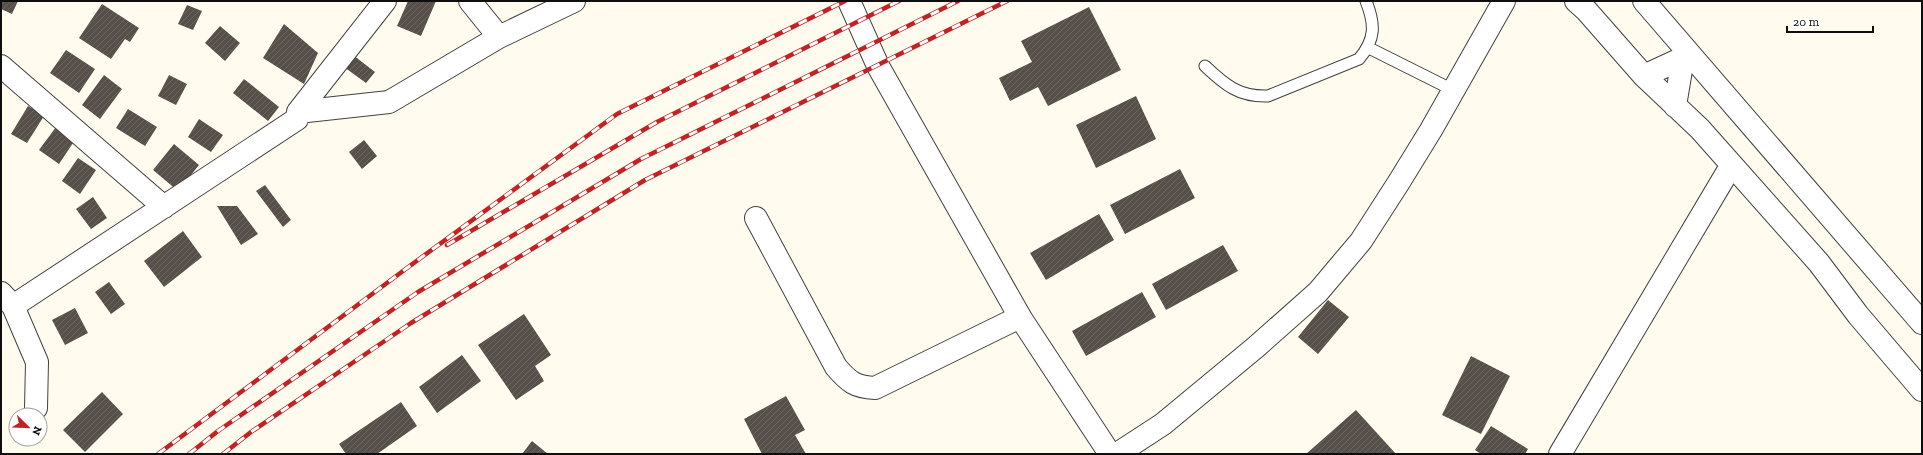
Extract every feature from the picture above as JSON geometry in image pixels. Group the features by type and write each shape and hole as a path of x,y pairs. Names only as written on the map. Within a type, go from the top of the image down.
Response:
{"street":[{"path":"36,407 37,362 7,299 164,207 297,119 298,112 385,1"},
{"path":"470,1 499,37"},
{"path":"298,112 389,102 499,37 574,1"},
{"path":"849,1 878,66 1020,317 1110,454"},
{"path":"1117,454 1163,424 1256,347 1318,292 1361,241 1415,156 1504,1"},
{"path":"1576,1 1586,10 1644,76 1700,129 1731,166 1819,263 1858,315 1922,390"},
{"path":"1644,1 1922,323"},
{"path":"1644,76 1683,58 1675,106"},
{"path":"1,66 164,207"},
{"path":"1560,454 1731,166"},
{"path":"756,218 836,367 847,379 860,387 875,388 1020,317"}],"lane":[{"path":"1206,66 1221,82 1238,92 1253,97 1268,96 1359,59 1368,48 1373,33 1372,15 1366,1"},
{"path":"1368,48 1454,90"}],"building":[{"path":"1,1 18,1 12,14 1,9"},
{"path":"408,1 436,1 421,36 397,26"},
{"path":"102,4 139,28 130,42 125,39 111,59 79,38"},
{"path":"187,5 202,11 193,30 178,24"},
{"path":"1089,7 1121,70 1048,106 1038,87 1010,101 999,78 1032,62 1021,41"},
{"path":"284,24 318,53 304,84 263,58"},
{"path":"220,26 240,43 225,61 205,43"},
{"path":"66,50 95,69 79,93 50,73"},
{"path":"353,55 375,72 366,83 344,67"},
{"path":"104,75 122,89 100,119 82,105"},
{"path":"169,75 187,84 176,105 158,96"},
{"path":"244,79 279,107 268,121 233,93"},
{"path":"1136,96 1156,139 1096,168 1076,125"},
{"path":"28,106 44,116 27,143 11,134"},
{"path":"128,109 157,127 145,146 116,128"},
{"path":"199,119 223,135 211,152 188,137"},
{"path":"56,127 75,140 59,164 39,150"},
{"path":"364,140 377,156 362,169 349,152"},
{"path":"174,144 199,165 178,191 153,170"},
{"path":"78,158 96,170 80,194 62,181"},
{"path":"1180,169 1195,198 1125,234 1110,205"},
{"path":"265,185 291,220 283,227 256,191"},
{"path":"93,197 107,218 91,229 76,209"},
{"path":"217,206 237,206 258,234 241,245"},
{"path":"1099,214 1114,240 1046,280 1030,253"},
{"path":"183,231 202,257 164,287 144,261"},
{"path":"1223,245 1238,271 1166,310 1152,284"},
{"path":"109,282 125,304 111,314 95,292"},
{"path":"1142,292 1156,317 1086,356 1072,331"},
{"path":"1328,300 1349,317 1318,354 1298,337"},
{"path":"75,308 88,333 65,345 52,320"},
{"path":"524,314 551,355 535,366 544,381 516,400 478,345"},
{"path":"462,355 481,381 437,413 419,387"},
{"path":"1471,356 1510,376 1481,434 1442,415"},
{"path":"102,392 123,414 85,452 63,430"},
{"path":"786,396 805,430 795,435 806,454 762,454 744,419"},
{"path":"401,402 417,426 377,454 346,454 339,444"},
{"path":"1356,410 1396,454 1306,454"},
{"path":"1491,426 1528,449 1525,454 1481,454 1475,450"},
{"path":"532,441 548,454 522,454"}],"railway":[{"path":"158,454 407,268 617,114 845,1"},
{"path":"447,245 657,122 899,1"},
{"path":"189,454 218,431 418,292 641,159 958,1"},
{"path":"223,454 251,432 411,323 645,180 1007,1"}]}
